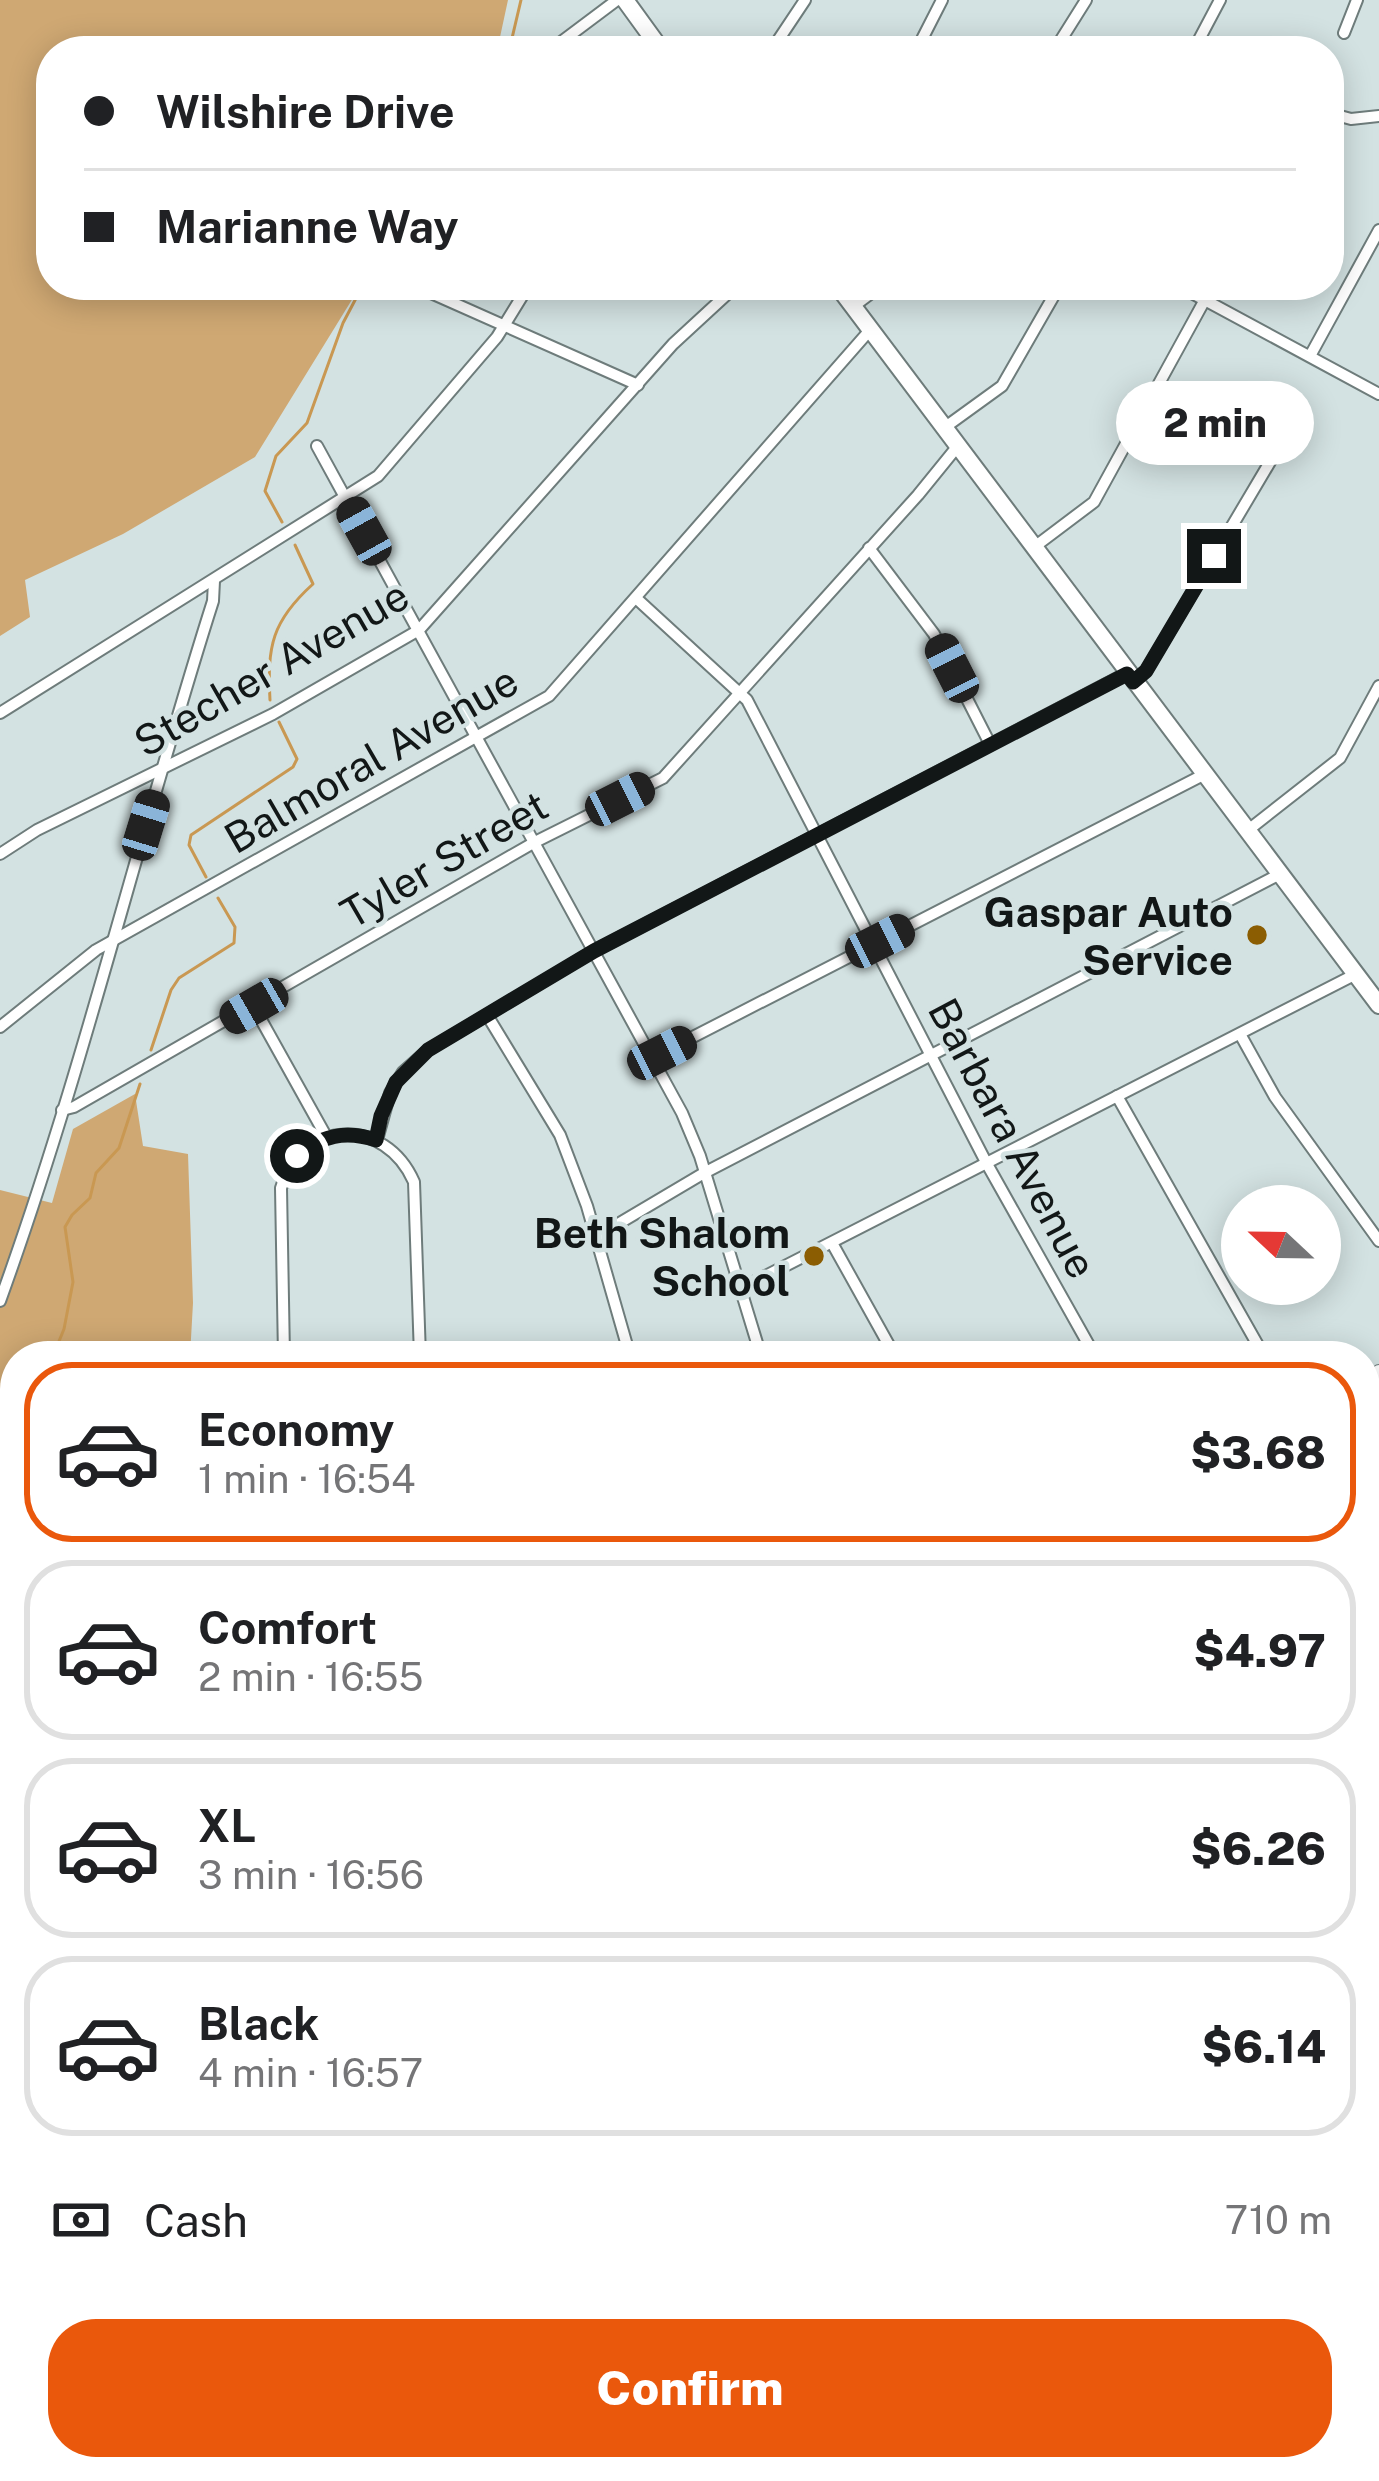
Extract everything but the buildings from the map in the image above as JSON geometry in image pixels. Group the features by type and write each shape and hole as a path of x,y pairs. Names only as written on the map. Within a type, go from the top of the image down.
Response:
{"main road":[{"path":"621,0 650,36"},
{"path":"849,300 1379,1005"}],"street":[{"path":"569,36 621,0"},
{"path":"781,36 805,0"},
{"path":"924,36 942,0"},
{"path":"1063,36 1086,0"},
{"path":"1201,36 1220,0"},
{"path":"1344,33 1358,0"},
{"path":"1344,117 1379,116"},
{"path":"1344,294 1379,230"},
{"path":"446,300 638,385"},
{"path":"0,713 346,498 390,464 519,300"},
{"name":"Stecher Avenue","path":"0,854 37,830 273,714 419,630 673,344 721,300"},
{"path":"854,306 862,300"},
{"path":"944,428 1002,386 1051,300"},
{"path":"1033,548 1094,502 1204,300"},
{"path":"1207,300 1379,394"},
{"path":"1310,356 1341,300"},
{"name":"Balmoral Avenue","path":"0,1027 111,942 555,692 870,330"},
{"path":"376,1140 385,1104 404,1072 428,1050 594,951 990,745 1146,671 1283,440"},
{"path":"317,446 682,1113 756,1341"},
{"name":"Tyler Street","path":"62,1109 74,1107 254,1006 535,842 663,778 957,447"},
{"path":"869,548 934,634 990,745"},
{"path":"0,1301 213,602 214,581"},
{"name":"Barbara Avenue","path":"637,599 740,691 987,1164 1087,1341"},
{"path":"1247,831 1340,758 1379,686"},
{"path":"652,1058 1205,774"},
{"path":"596,1237 704,1173 1280,874"},
{"path":"740,1289 1356,974"},
{"path":"254,1006 327,1138"},
{"path":"487,1015 560,1135 626,1341"},
{"path":"1240,1034 1275,1097 1379,1241"},
{"path":"1117,1096 1256,1341"},
{"path":"284,1341 281,1188 297,1156 327,1138 356,1134 376,1140 400,1157 415,1186 420,1341"},
{"path":"832,1243 887,1341"}],"shaded area":[{"path":"0,0 508,0 500,36 36,36 36,300 352,300 255,457 123,534 25,580 30,617 0,636"},
{"path":"135,1094 143,1146 188,1154 191,1341 0,1341 0,1190 52,1203 73,1129"}],"waterway":[{"path":"513,36 521,0"},
{"path":"282,522 265,491 276,456 307,423 355,300"},
{"path":"270,700 275,636 289,610 313,584 295,545"},
{"path":"206,877 189,845 191,835 293,767 297,759 279,722"},
{"path":"151,1050 179,978 234,943 235,927 218,898"},
{"path":"59,1341 73,1282 65,1227 90,1198 96,1173 119,1148 140,1084"}],"place":[{"name":"Gaspar Auto Service","path":"1257,935"},
{"name":"Beth Shalom School","path":"814,1256"}],"route":[{"path":"297,1156 334,1136 356,1134 376,1140 390,1093 412,1063 594,951 1127,674 1133,682 1146,671 1214,556"}]}
